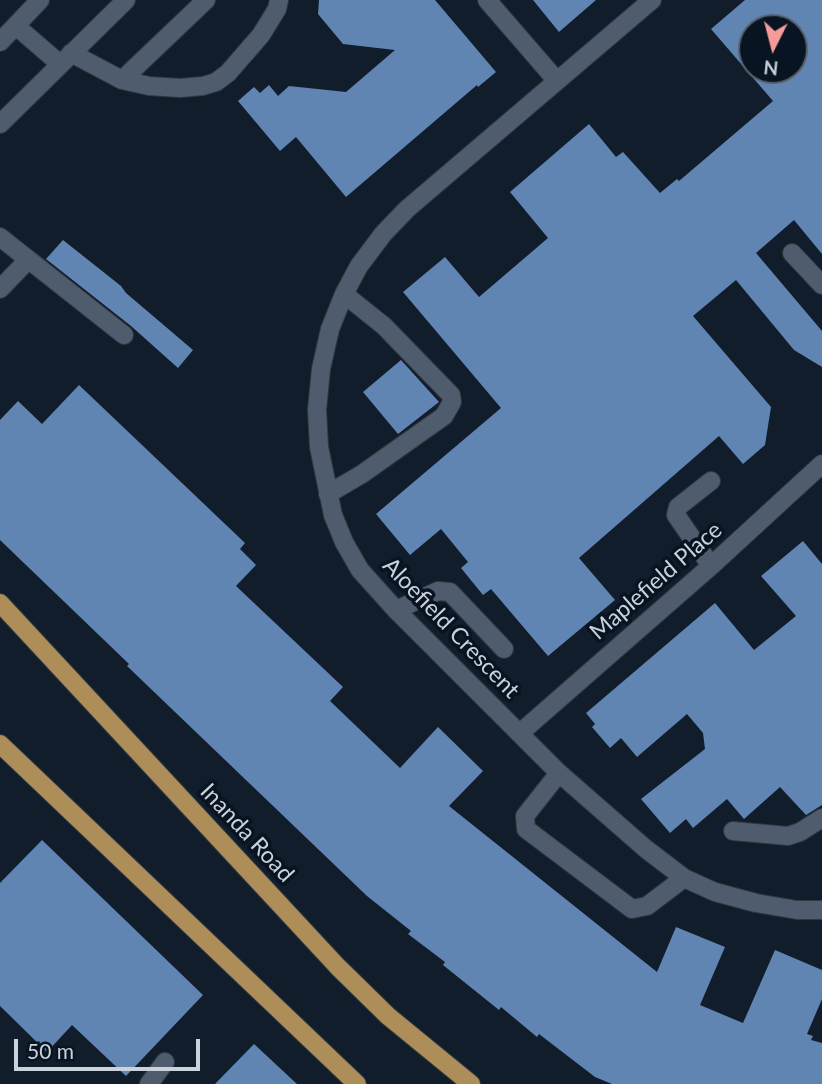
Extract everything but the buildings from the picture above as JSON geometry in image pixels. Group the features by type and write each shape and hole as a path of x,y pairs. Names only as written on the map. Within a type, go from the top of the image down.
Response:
{"main road":[{"name":"Inanda Road","path":"0,603 338,967 388,1016 471,1084"},
{"path":"0,744 357,1084"}],"street":[{"path":"0,43 40,0"},
{"path":"0,124 126,0"},
{"path":"122,80 206,0"},
{"path":"16,26 65,59 122,80 149,86 203,86 216,82 229,73 261,35 279,0"},
{"path":"487,0 556,81"},
{"name":"Aloefield Crescent","path":"652,0 407,209 383,234 359,267 344,294 327,343 317,410 319,447 328,494 344,542 360,570 396,610 559,773 646,849 684,878 715,892 756,903 797,910 822,910"},
{"path":"0,237 124,335"},
{"path":"792,253 822,285"},
{"path":"0,289 28,260"},
{"path":"328,494 362,474 444,416 452,402 451,395 384,326 344,294"},
{"name":"Maplefield Place","path":"520,733 711,566 822,464"},
{"path":"711,481 678,507 676,514 711,566"},
{"path":"396,610 438,590 450,592 504,649"},
{"path":"559,773 525,816 526,829 632,909 647,906 684,878"},
{"path":"733,831 788,836 822,818"},
{"path":"149,1084 166,1062"}]}
